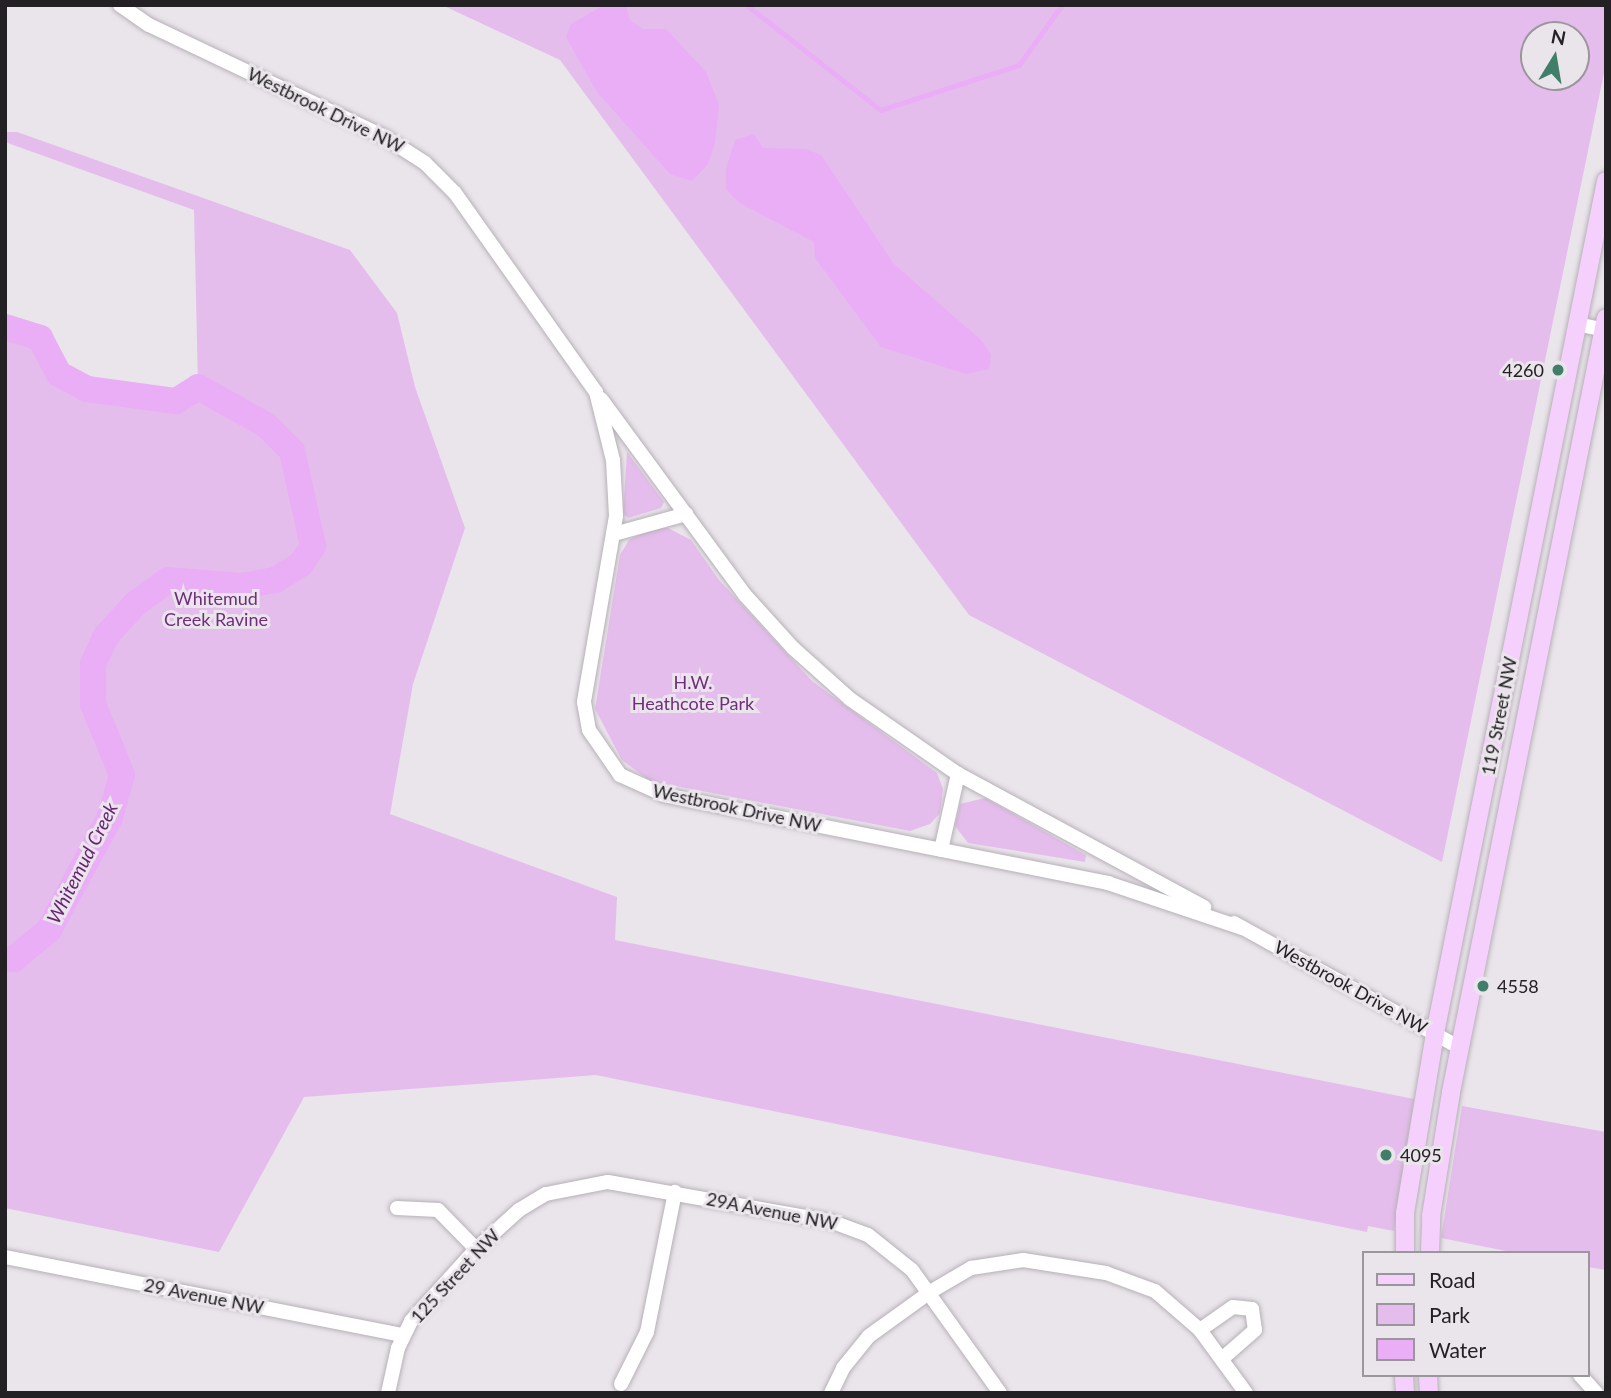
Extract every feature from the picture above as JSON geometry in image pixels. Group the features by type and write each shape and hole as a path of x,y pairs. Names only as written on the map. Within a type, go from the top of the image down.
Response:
{"main road":[{"name":"119 Street NW","path":"1405,1251 1405,1213 1436,1033 1606,181"},
{"name":"119 Street NW","path":"1430,1251 1431,1216 1460,1048 1605,326"}],"street":[{"name":"Westbrook Drive NW","path":"120,5 149,25 383,136 425,163 455,193 745,596 793,649 850,699 958,774 1460,1048"},
{"path":"1577,324 1605,326"},
{"name":"Westbrook Drive NW","path":"596,392 613,460 614,534 584,702 589,730 620,775 664,795 1108,883 1242,928"},
{"path":"614,534 686,514"},
{"path":"941,850 958,774"},
{"name":"29A Avenue NW","path":"560,1189 608,1182 675,1192 851,1228 898,1256 930,1292 1000,1393"},
{"name":"125 Street NW","path":"388,1393 403,1335 421,1307 476,1249 519,1210 560,1189"},
{"path":"621,1384 647,1332 675,1192"},
{"path":"397,1208 438,1210 476,1249"},
{"name":"29 Avenue NW","path":"5,1257 403,1335"},
{"path":"831,1393 843,1368 869,1336 930,1292 982,1265 1040,1261 1138,1283 1169,1300 1200,1330 1246,1393"},
{"path":"1200,1330 1233,1307 1252,1308 1255,1331 1223,1358"},
{"path":"1582,1377 1596,1393"}],"green space":[{"path":"442,5 1606,5 1606,63 1442,862 969,615 560,60"},
{"name":"Whitemud Creek Ravine","path":"5,132 17,132 350,250 397,313 415,387 465,528 413,684 390,814 617,897 615,940 1414,1099 1394,1231 1368,1226 1367,1232 596,1075 304,1097 219,1252 5,1208 5,327 40,338 59,374 86,389 176,401 198,386 194,210 5,142"},
{"path":"627,452 664,502 661,508 628,518 623,514"},
{"name":"H.W. Heathcote Park","path":"651,528 668,528 691,540 719,580 812,681 937,773 943,789 940,813 930,824 910,831 650,781 622,760 595,709 620,555 629,540"},
{"path":"985,798 1086,855 1085,862 968,843 955,826 960,804"},
{"path":"1462,1106 1606,1132 1606,1270 1590,1267 1590,1251 1506,1251 1441,1238"}],"water":[{"path":"604,5 626,5 630,20 643,29 666,29 706,72 719,105 715,143 708,164 692,181 670,174 597,92 566,37 571,24"},
{"path":"754,134 763,148 806,149 821,155 894,264 982,341 991,355 989,369 966,374 881,347 815,258 814,242 738,202 726,189 726,168 735,140"}],"waterway":[{"path":"747,5 881,110 1019,65 1062,5"},
{"name":"Whitemud Creek","path":"5,327 40,338 59,374 87,389 176,401 198,387 266,425 292,451 313,546 301,564 275,580 241,586 168,580 136,603 106,636 93,664 93,704 122,775 110,817 49,930 14,959 5,959"}],"place":[{"name":"4260","path":"1558,370"},
{"name":"4558","path":"1483,986"},
{"name":"4095","path":"1386,1155"}]}
